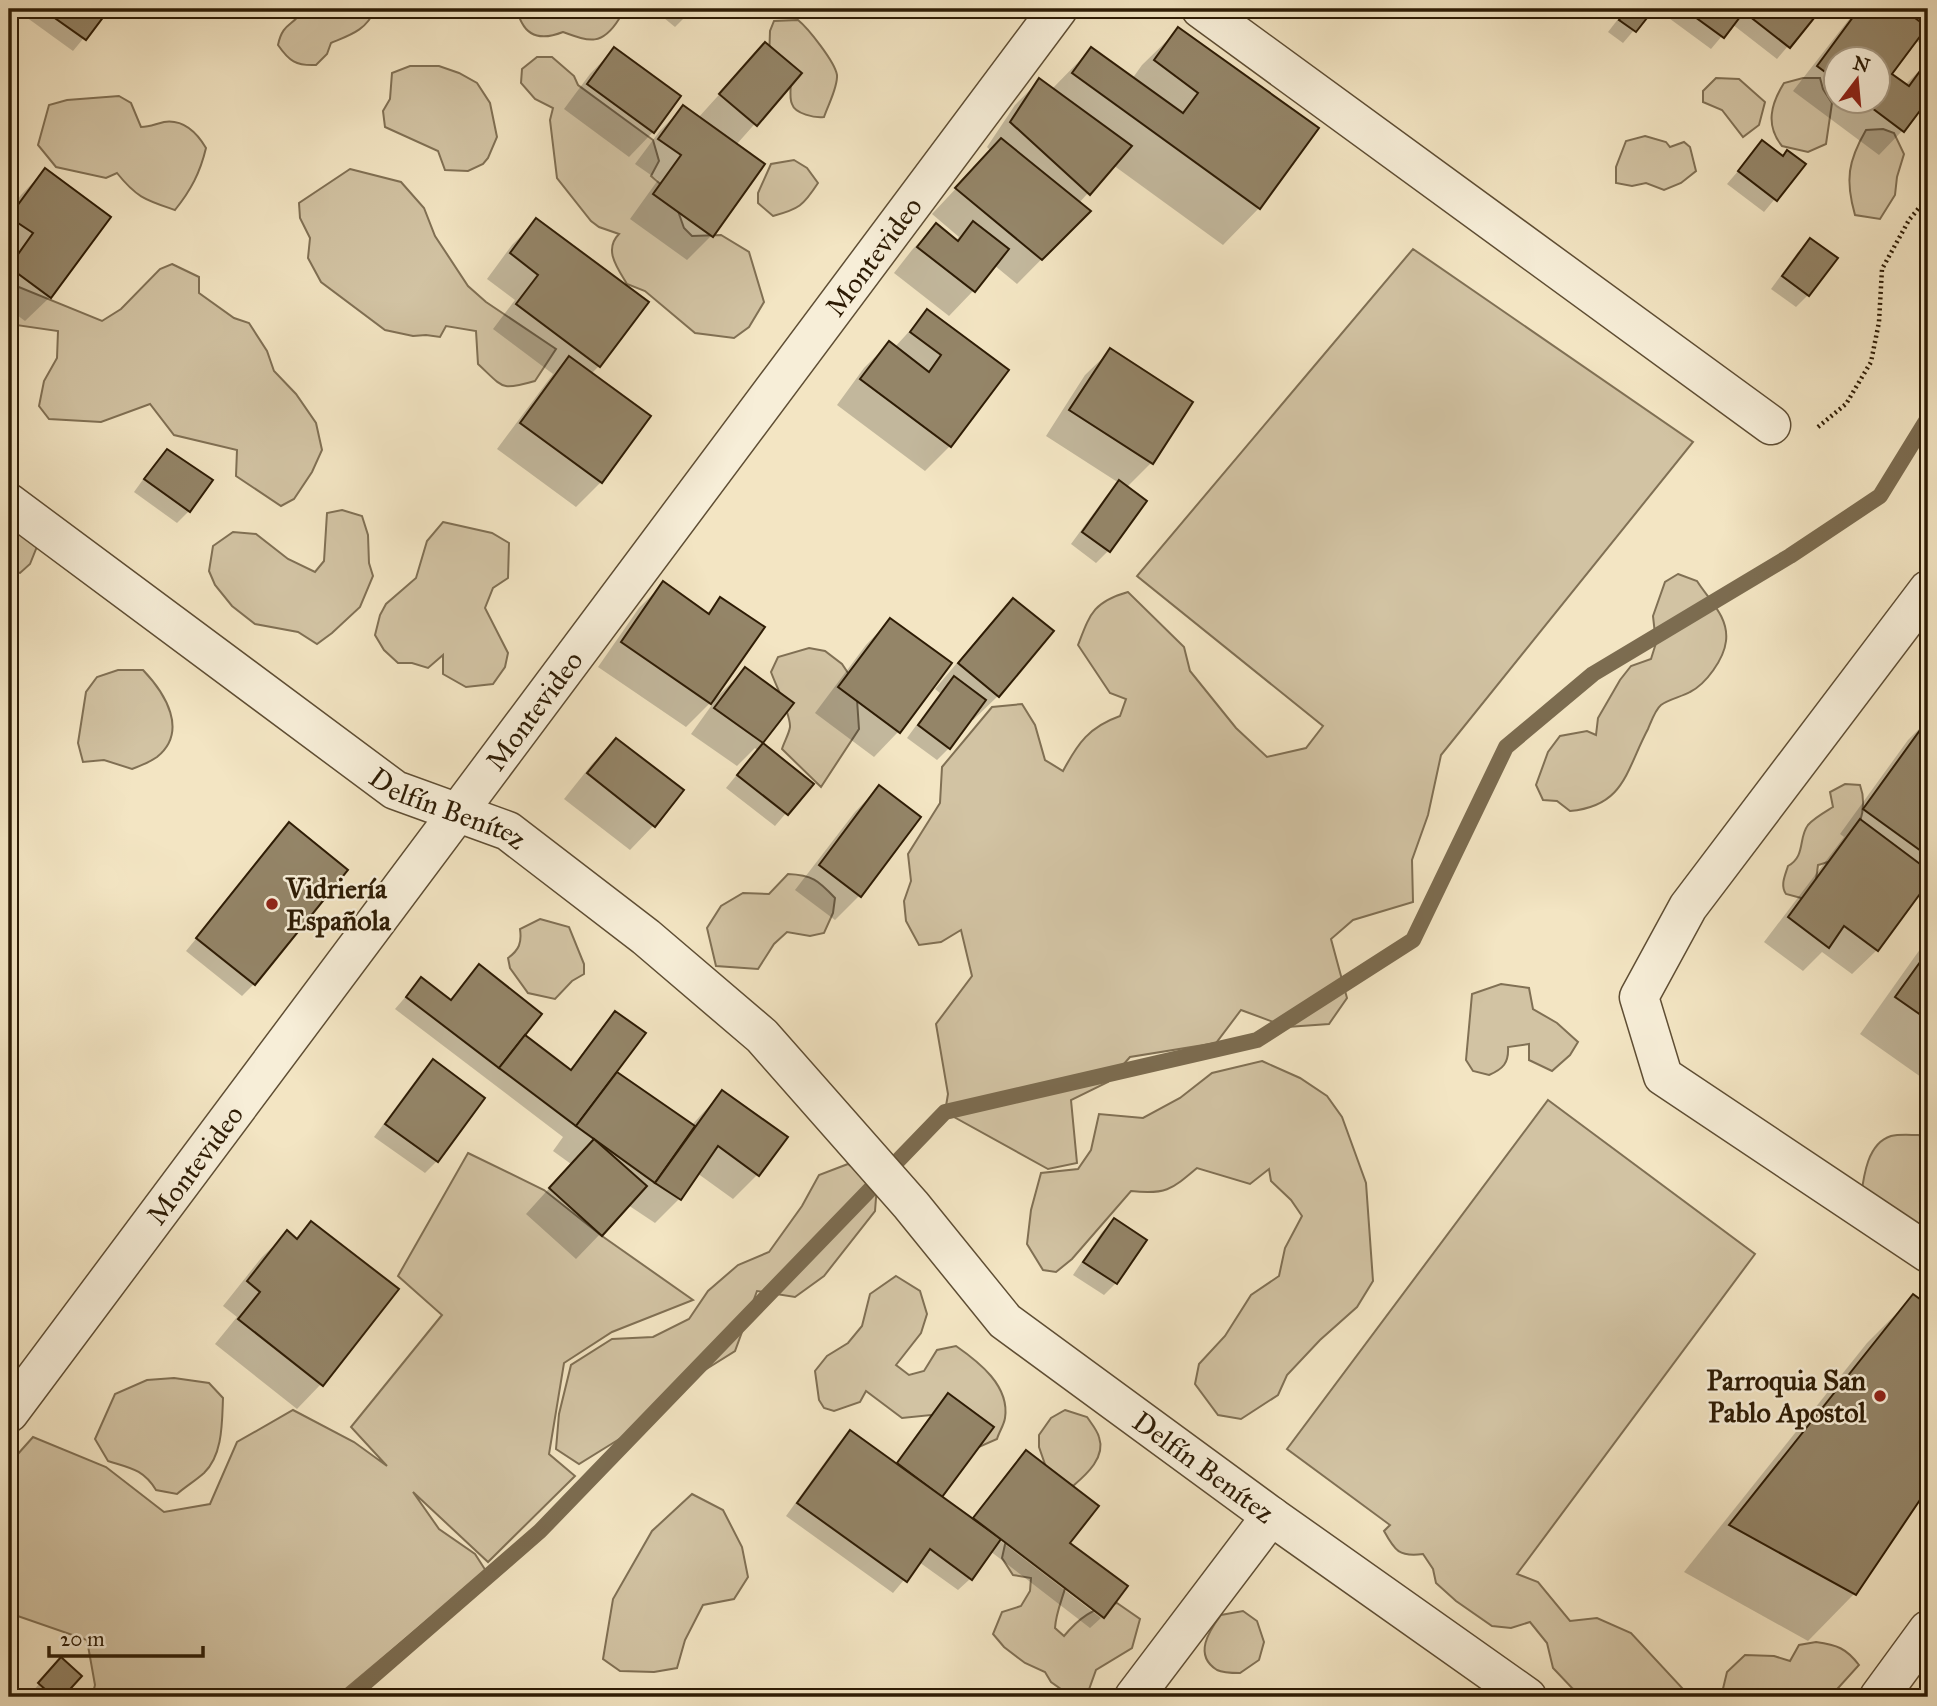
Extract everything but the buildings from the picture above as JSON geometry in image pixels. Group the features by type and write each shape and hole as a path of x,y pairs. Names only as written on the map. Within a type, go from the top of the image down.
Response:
{"street":[{"name":"Montevideo","path":"9,1413 1058,9"},
{"path":"1201,9 1771,425"},
{"name":"Delfín Benítez","path":"9,503 395,790 508,831 646,937 762,1036 911,1205 1005,1321 1271,1516 1527,1697"},
{"path":"1928,590 1688,907 1639,997 1663,1076 1928,1253"},
{"path":"1134,1697 1271,1516"},
{"path":"1879,1697 1928,1630"}],"path":[{"path":"1771,425 1817,428 1846,404 1871,362 1879,322 1882,269 1909,220 1928,197"}],"shaded area":[{"path":"303,9 375,9 363,27 331,43 327,54 316,65 309,65 294,61 278,45 283,32"},
{"path":"512,9 612,9 619,19 601,38 581,38 563,32 540,36 526,29"},
{"path":"798,20 820,46 837,75 824,117 806,115 794,107 791,80 769,61 770,31 774,21"},
{"path":"537,57 552,57 574,76 578,85 653,140 659,161 651,176 672,194 684,228 692,236 721,235 749,252 764,302 749,327 734,338 695,333 645,291 627,284 612,253 614,240 619,234 591,221 557,178 550,120 553,108 535,99 521,83 522,69"},
{"path":"410,66 439,66 477,83 490,103 497,137 483,164 468,171 445,170 438,151 385,127 383,111 390,99 392,73"},
{"path":"1716,78 1739,79 1765,102 1759,125 1743,137 1722,110 1703,102 1703,91"},
{"path":"1803,78 1820,78 1822,116 1830,116 1826,144 1808,152 1782,146 1773,130 1772,114 1784,83"},
{"path":"119,96 131,103 141,127 164,122 178,123 194,132 206,148 194,181 175,210 143,197 130,188 117,173 106,178 56,167 38,145 49,105 67,100"},
{"path":"1883,129 1894,133 1904,154 1895,195 1880,219 1855,215 1849,181 1855,151 1866,130"},
{"path":"1645,136 1666,142 1670,147 1684,142 1690,147 1696,171 1681,183 1664,190 1646,183 1632,186 1616,183 1616,167 1626,141"},
{"path":"794,160 807,168 818,183 800,206 773,216 758,203 758,193 771,164"},
{"path":"350,169 401,182 424,208 435,236 468,286 486,302 556,349 535,381 515,386 498,383 478,364 476,331 446,326 440,337 413,336 385,330 321,282 308,258 310,238 300,218 299,203"},
{"path":"1413,249 1693,442 1441,755 1428,815 1412,860 1413,902 1353,920 1331,939 1347,998 1329,1024 1287,1027 1241,1010 1216,1043 1130,1057 1108,1082 1071,1100 1077,1163 1048,1169 945,1112 948,1094 936,1024 972,976 961,930 941,942 919,945 906,921 904,901 911,881 908,854 940,803 942,767 992,707 1022,704 1035,725 1045,760 1063,771 1074,752 1092,731 1120,716 1126,699 1110,693 1078,645 1094,611 1107,600 1128,592 1184,647 1190,671 1236,728 1267,757 1306,748 1323,726 1137,576"},
{"path":"172,264 199,277 199,293 234,318 249,323 267,351 274,371 296,394 316,423 322,450 312,472 294,499 281,506 236,476 237,450 174,435 150,404 101,422 49,419 39,406 44,381 57,358 58,331 9,324 9,283 102,321 121,309 160,269"},
{"path":"342,510 362,516 368,535 369,563 373,576 360,607 317,644 298,632 255,624 232,606 215,585 209,571 213,546 233,532 256,534 288,559 315,572 324,561 327,513"},
{"path":"9,515 38,544 30,564 20,573 9,570"},
{"path":"443,522 492,533 509,543 508,578 493,588 485,608 508,653 505,667 493,684 466,687 443,674 443,655 428,668 412,663 398,663 384,650 375,635 386,604 416,578 427,541"},
{"path":"1678,574 1697,581 1721,616 1726,641 1718,663 1696,688 1659,707 1628,772 1613,794 1588,808 1570,811 1557,801 1543,800 1536,785 1548,752 1560,736 1587,731 1596,735 1598,718 1620,680 1631,666 1651,659 1656,643 1653,616 1665,582"},
{"path":"809,648 825,651 842,664 856,685 859,729 821,787 782,749 790,722 771,672 778,657"},
{"path":"118,670 143,670 166,701 172,724 166,747 154,759 132,769 104,760 83,762 78,743 86,692 97,677"},
{"path":"1845,784 1860,785 1863,804 1856,833 1839,857 1818,865 1815,887 1805,899 1786,894 1783,887 1784,877 1788,866 1800,852 1805,830 1813,820 1833,807 1830,792"},
{"path":"788,874 814,880 835,898 833,913 824,933 810,936 787,932 774,944 758,969 716,966 707,928 721,906 743,893 769,894"},
{"path":"540,919 569,927 584,964 584,974 572,981 555,999 528,993 510,968 508,958 519,946 520,929"},
{"path":"1501,984 1529,988 1533,1009 1557,1023 1578,1042 1570,1055 1552,1071 1529,1060 1529,1044 1508,1047 1504,1065 1489,1075 1473,1071 1466,1060 1472,994"},
{"path":"1262,1061 1300,1078 1327,1096 1342,1117 1366,1183 1373,1281 1357,1307 1320,1340 1287,1375 1278,1395 1241,1419 1218,1415 1195,1384 1199,1364 1225,1336 1251,1295 1279,1276 1285,1248 1302,1216 1291,1200 1271,1181 1269,1169 1250,1184 1197,1168 1167,1189 1152,1192 1131,1191 1072,1259 1056,1272 1043,1270 1027,1244 1031,1210 1041,1173 1078,1169 1091,1150 1099,1114 1143,1118 1180,1098 1212,1073"},
{"path":"1548,1100 1755,1254 1517,1574 1538,1582 1570,1621 1597,1618 1631,1633 1684,1690 1683,1697 1587,1697 1572,1688 1553,1668 1547,1643 1530,1622 1511,1628 1492,1626 1456,1601 1436,1583 1433,1569 1423,1554 1399,1551 1384,1531 1390,1525 1287,1449"},
{"path":"1891,1136 1928,1137 1928,1254 1860,1204 1867,1165 1876,1147"},
{"path":"468,1153 544,1190 602,1236 693,1300 612,1332 564,1363 549,1454 575,1476 488,1562 413,1492 439,1529 475,1554 486,1571 336,1697 92,1697 95,1685 87,1640 9,1613 9,1464 33,1437 106,1467 164,1512 210,1504 237,1442 293,1410 354,1442 387,1466 351,1427 442,1315 398,1276"},
{"path":"848,1164 877,1185 875,1211 824,1276 795,1297 757,1291 735,1351 700,1373 621,1438 579,1464 556,1449 559,1414 571,1365 612,1339 653,1337 689,1319 708,1291 738,1265 769,1252 802,1206 819,1175"},
{"path":"896,1276 920,1291 927,1314 921,1333 896,1365 909,1375 924,1371 937,1350 956,1346 965,1352 991,1376 1003,1396 1005,1418 997,1439 979,1447 945,1432 931,1415 902,1418 866,1391 860,1402 834,1411 824,1408 819,1400 815,1371 827,1356 848,1343 862,1326 870,1294"},
{"path":"174,1378 209,1383 223,1398 220,1438 215,1457 204,1473 177,1494 156,1490 141,1473 108,1461 95,1439 115,1394 147,1380"},
{"path":"1065,1410 1087,1417 1097,1432 1100,1444 1098,1458 1073,1486 1047,1470 1039,1447 1039,1435 1051,1418"},
{"path":"692,1494 723,1510 742,1547 748,1577 734,1599 703,1605 685,1640 677,1668 654,1672 620,1671 603,1659 613,1599 652,1531"},
{"path":"1008,1531 1068,1576 1055,1628 1064,1636 1087,1615 1117,1603 1140,1619 1132,1648 1096,1670 1087,1695 1068,1694 1051,1682 1045,1672 1025,1663 1004,1647 993,1634 1002,1612 1021,1606 1030,1591 1031,1578 1013,1575 1002,1558"},
{"path":"1243,1611 1257,1621 1264,1642 1259,1660 1240,1673 1217,1670 1206,1657 1205,1643 1208,1635 1221,1615"},
{"path":"1816,1642 1840,1648 1859,1665 1830,1697 1721,1697 1727,1672 1745,1655 1774,1656 1790,1661 1799,1645"}],"waterway":[{"path":"349,1697 540,1531 945,1112 1257,1040 1413,940 1506,747 1593,674 1790,556 1880,496 1928,418"}],"place":[{"name":"Vidriería Española","path":"272,904"},
{"name":"Parroquia San Pablo Apostol","path":"1880,1396"}]}
